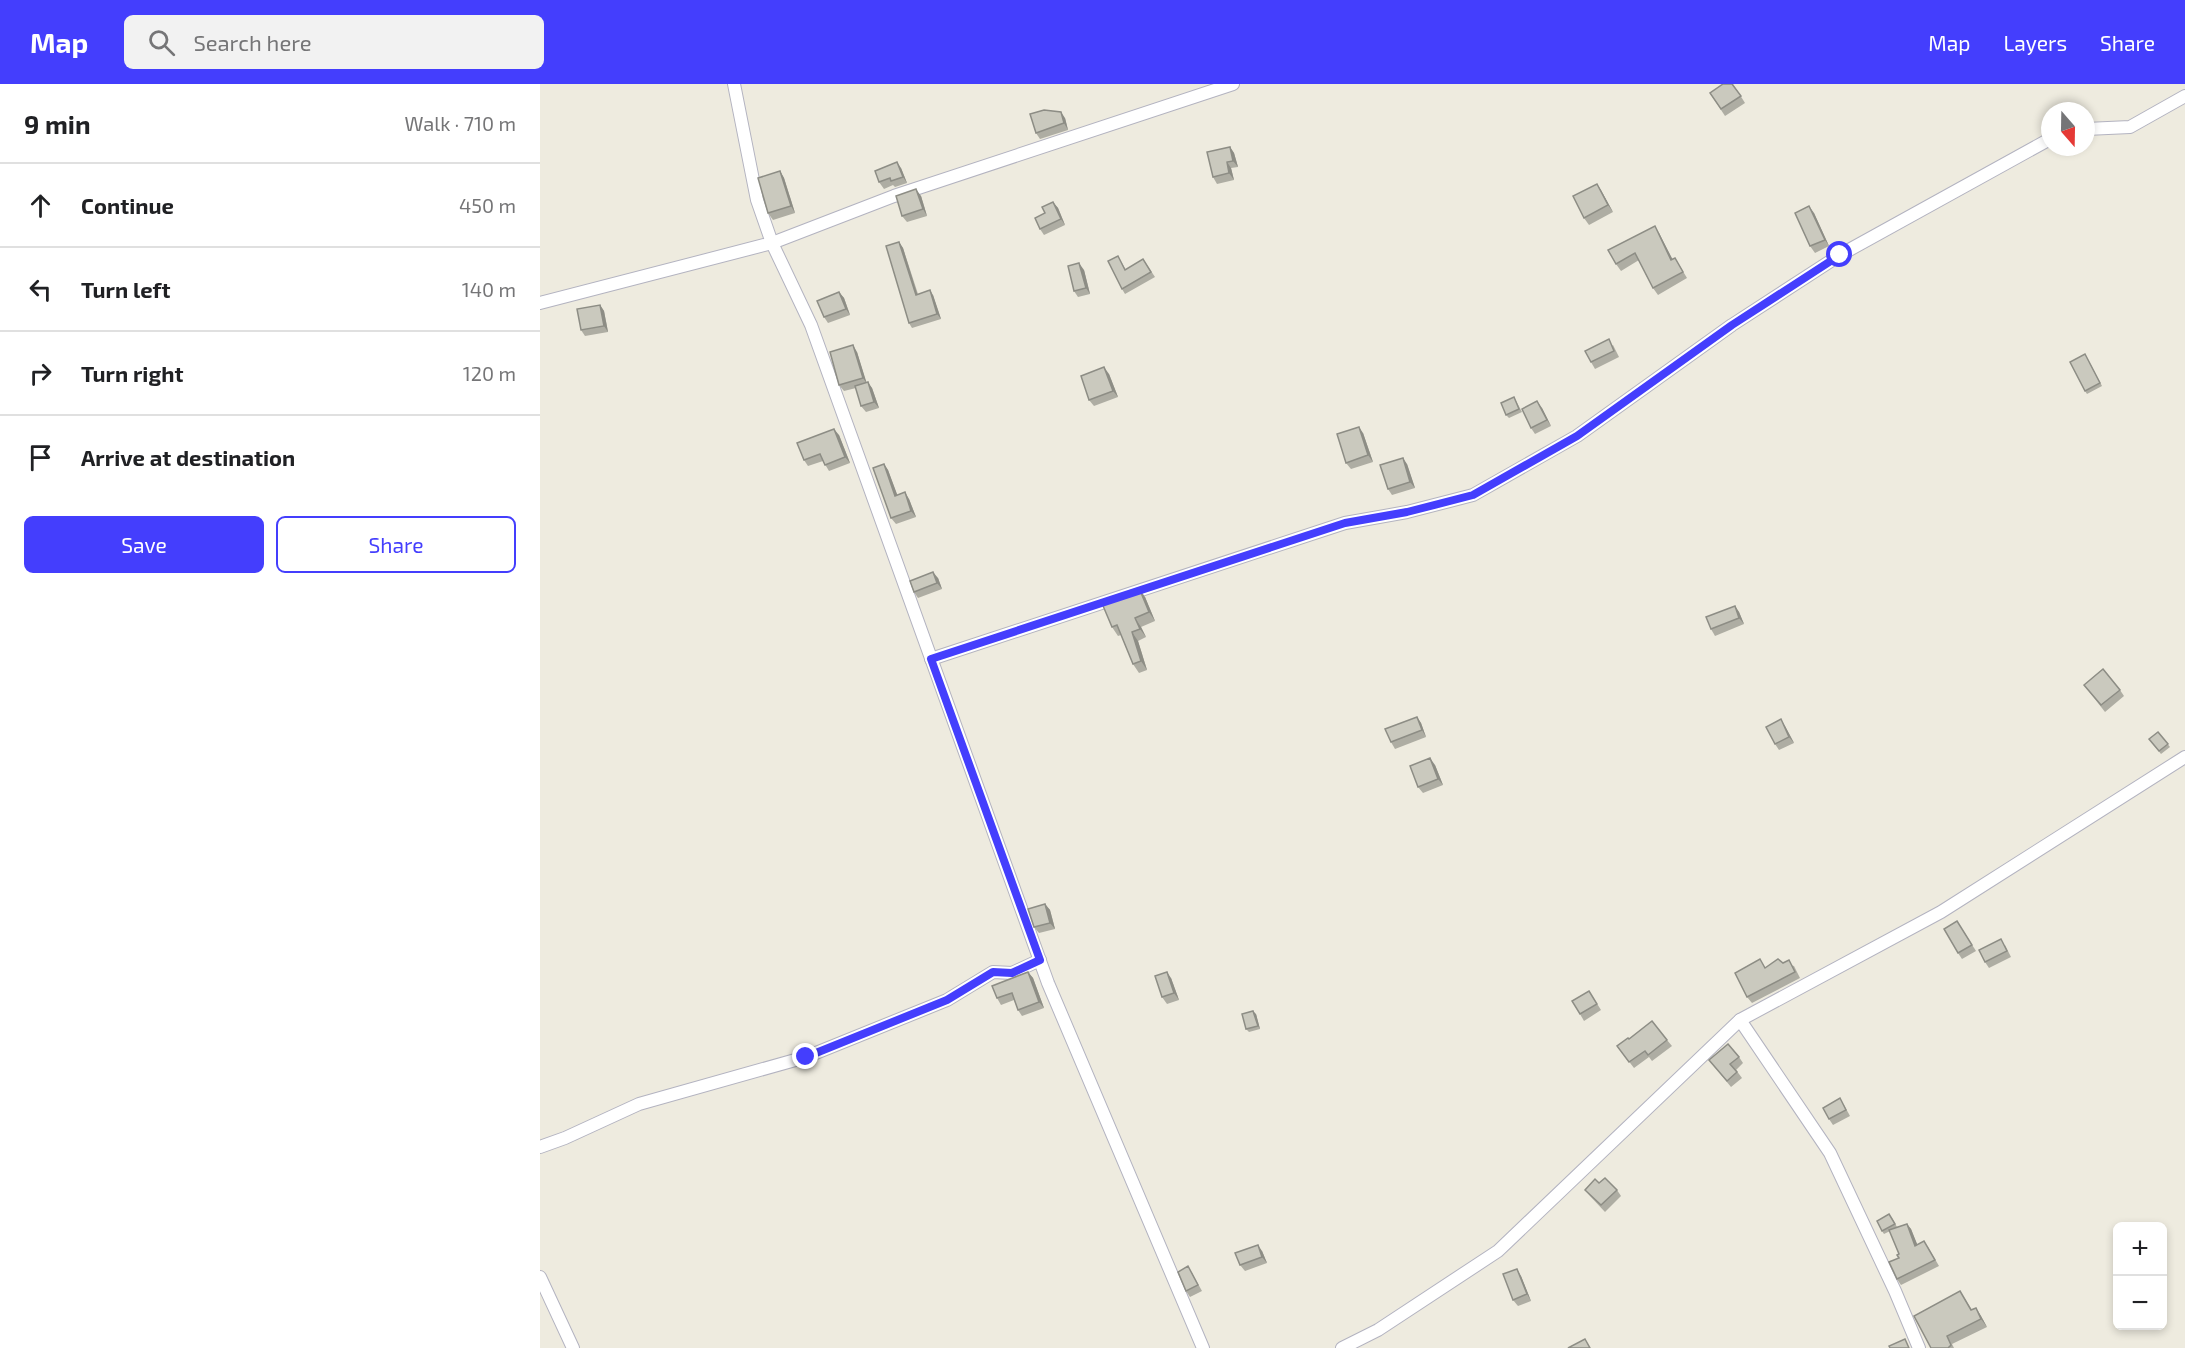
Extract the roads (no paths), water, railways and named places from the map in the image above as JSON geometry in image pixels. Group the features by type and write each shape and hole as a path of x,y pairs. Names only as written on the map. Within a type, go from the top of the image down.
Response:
{"street":[{"path":"734,84 757,200 772,243 811,325 1048,983 1203,1348"},
{"path":"540,303 772,243 894,196 1233,84"},
{"path":"2095,129 2130,127 2185,96"},
{"path":"931,659 1345,523 1407,512 1473,495 1577,436 1732,325 1840,255 2041,144"},
{"path":"1342,1348 1378,1330 1498,1251 1740,1020 1941,912 2185,757"},
{"path":"540,1147 639,1104 806,1057 947,1000 993,972 1012,973 1040,960"},
{"path":"1740,1020 1830,1153 1895,1291 1919,1348"},
{"path":"540,1276 573,1348"}]}
